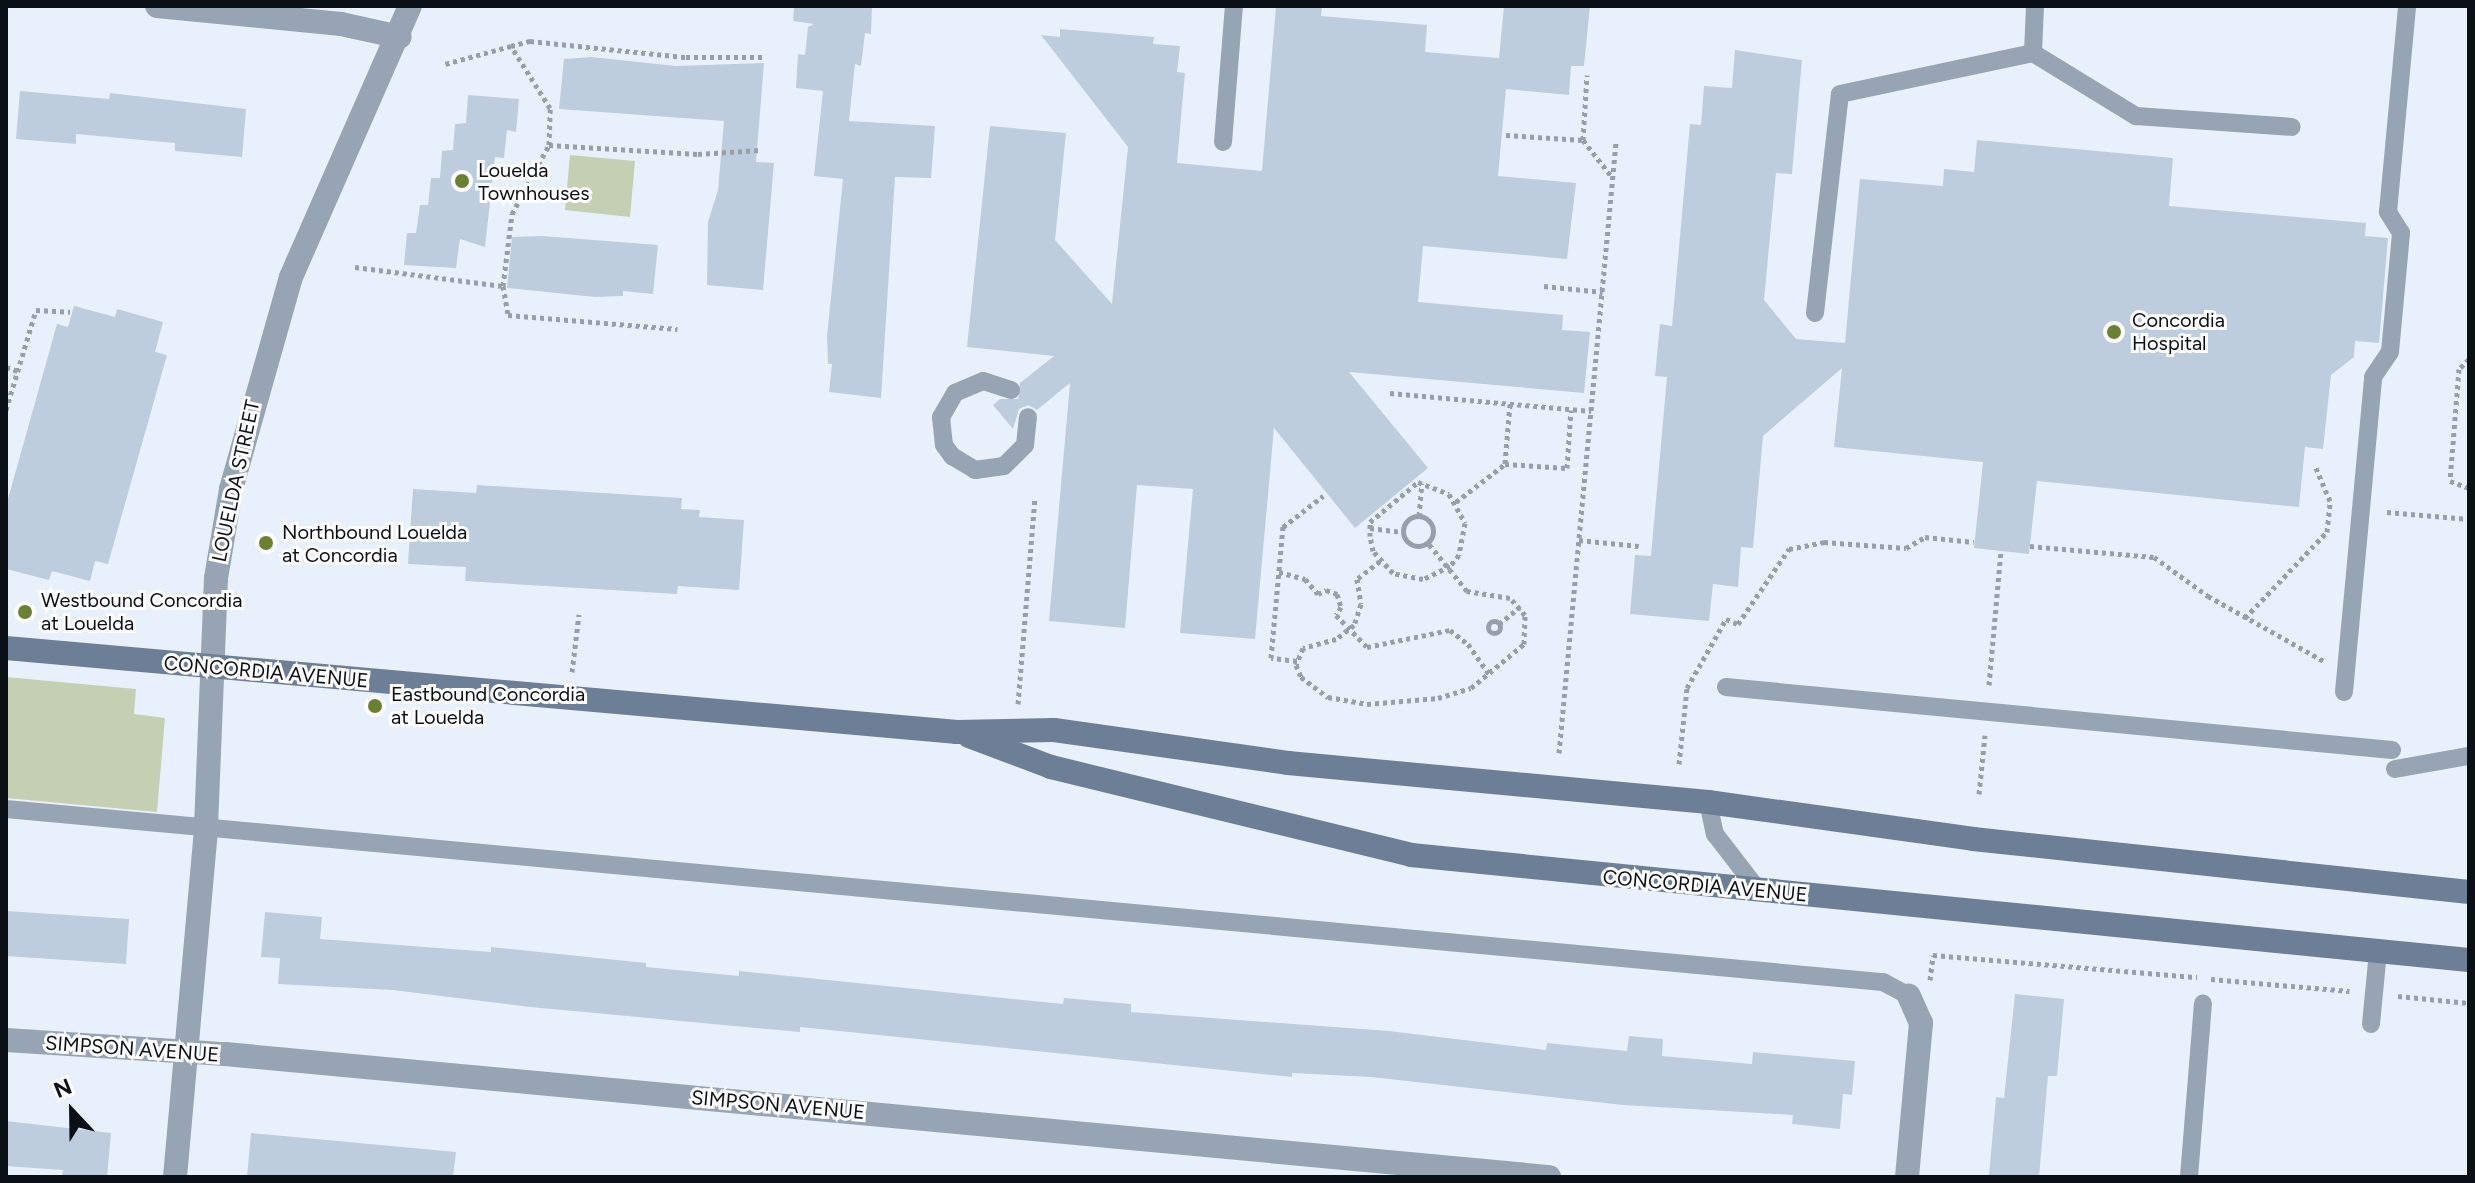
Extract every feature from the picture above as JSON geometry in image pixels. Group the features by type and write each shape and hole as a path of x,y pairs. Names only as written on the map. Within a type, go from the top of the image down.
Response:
{"main road":[{"name":"CONCORDIA AVENUE","path":"6,648 957,732 1054,730 1288,763 1708,802 1973,839 2469,892"},
{"name":"CONCORDIA AVENUE","path":"957,732 1051,767 1411,855 2469,960"}],"street":[{"path":"157,6 341,24 400,37"},
{"name":"LOUELDA STREET","path":"175,1177 206,827 216,668 216,578 254,395 291,277 400,37 410,6"},
{"path":"1907,1177 1921,1023 1909,996"},
{"name":"SIMPSON AVENUE","path":"6,1040 187,1052 1474,1173 1549,1177"}],"lane":[{"path":"1223,142 1234,6"},
{"path":"2033,53 2035,6"},
{"path":"2345,682 2373,377 2390,352 2401,233 2388,212 2407,6"},
{"path":"1815,313 1840,94 2033,53 2136,116 2292,127"},
{"path":"1011,390 983,381 955,393 941,417 944,445 952,456 975,470 1004,466 1025,445 1028,417"},
{"path":"1726,687 2392,750"},
{"path":"2395,769 2469,756"},
{"path":"1708,802 1715,834 1758,890"},
{"path":"6,809 1868,980 1898,987 1909,996"},
{"path":"2371,1024 2378,951"},
{"path":"2189,1177 2203,1004"}],"path":[{"path":"445,64 530,41 686,57 762,57"},
{"path":"511,46 550,108 549,145 512,214 503,286 508,315 677,329"},
{"path":"1587,75 1583,140 1613,178"},
{"path":"1506,135 1583,140"},
{"path":"1559,753 1616,142"},
{"path":"549,145 698,154 760,150"},
{"path":"355,267 503,286"},
{"path":"1544,286 1603,292"},
{"path":"6,410 36,310 70,312"},
{"path":"2469,359 2459,369 2450,481 2469,488"},
{"path":"6,367 18,371"},
{"path":"1390,393 1591,411"},
{"path":"1505,464 1510,404"},
{"path":"1455,502 1505,464 1567,468 1571,410"},
{"path":"2245,618 2327,532 2330,501 2315,465"},
{"path":"1422,483 1434,486 1455,502 1465,523 1465,539 1447,568 1423,579 1407,578 1380,561 1370,522 1422,483"},
{"path":"1419,516 1422,483"},
{"path":"1297,661 1271,658 1283,527 1323,496"},
{"path":"1018,704 1035,497"},
{"path":"2409,513 2469,519"},
{"path":"1402,532 1406,522 1419,516"},
{"path":"1419,516 1433,527 1428,543"},
{"path":"1370,528 1402,532 1411,545 1428,543"},
{"path":"1679,764 1687,688 1726,619 1738,624 1789,549 1824,542 1906,548 1925,537 1974,542"},
{"path":"1579,540 1639,546"},
{"path":"1297,661 1310,687 1328,697 1367,704 1438,698 1490,676 1524,644 1525,615 1520,607 1502,595 1467,591 1428,543"},
{"path":"2030,546 2154,557 2345,682"},
{"path":"1979,794 2001,551"},
{"path":"1297,661 1303,648 1349,630 1360,613 1357,579 1380,561"},
{"path":"1279,572 1305,579 1318,594 1326,590 1337,594 1341,607 1336,615 1367,647 1377,649 1428,631 1450,630 1468,644 1490,676"},
{"path":"1499,624 1520,607"},
{"path":"570,699 579,614"}],"green space":[{"path":"570,155 635,161 630,217 565,210"},
{"path":"6,677 136,689 134,714 165,718 157,812 6,798"}],"building":[{"path":"794,6 872,6 871,34 865,33 861,66 855,64 849,121 935,126 931,178 895,177 881,398 829,392 832,364 828,364 827,336 843,179 814,176 823,91 796,88 798,54 805,55 808,27 814,24 793,21"},
{"path":"1276,6 1322,6 1321,16 1427,25 1425,52 1499,58 1504,6 1590,6 1584,66 1571,66 1569,95 1506,89 1498,176 1576,183 1567,259 1423,246 1418,302 1563,315 1562,330 1590,332 1584,393 1349,372 1428,468 1355,528 1274,428 1255,639 1180,633 1193,489 1137,485 1125,628 1049,621 1070,383 1037,410 1028,405 1019,409 1013,429 993,405 1000,399 1018,399 1020,383 1054,356 967,347 990,126 1066,133 1055,240 1112,304 1128,147 1041,35 1060,37 1060,29 1154,37 1153,44 1180,46 1177,72 1185,73 1177,163 1262,171"},
{"name":"Concordia Hospital","path":"1735,50 1802,60 1792,174 1776,173 1764,300 1796,339 1845,343 1860,179 1943,186 1944,169 1974,172 1977,140 2173,158 2169,206 2366,223 2365,236 2388,238 2379,343 2355,341 2354,357 2331,375 2323,449 2305,447 2299,507 2037,481 2029,554 1974,548 1983,462 1834,447 1842,368 1763,436 1753,548 1741,547 1738,587 1713,584 1709,621 1630,614 1635,555 1651,556 1667,377 1655,376 1660,324 1672,326 1690,124 1701,125 1704,86 1732,88"},
{"path":"591,57 676,66 764,63 756,162 774,163 763,290 707,285 708,222 718,190 724,121 559,109 564,59"},
{"path":"20,91 109,99 110,93 246,109 242,157 175,151 175,143 76,134 76,144 16,139"},
{"name":"Louelda Townhouses","path":"468,95 519,99 516,132 507,130 504,158 495,157 485,247 460,239 456,268 404,265 407,233 416,233 420,205 428,205 431,178 440,178 442,151 453,150 455,124 466,123"},
{"path":"542,236 658,245 653,294 623,291 623,296 595,297 507,288 512,237"},
{"path":"74,306 115,317 117,309 163,322 155,352 167,355 108,564 95,561 90,581 52,571 49,580 6,569 6,506 57,324 68,327"},
{"path":"477,485 682,498 681,509 700,510 699,517 744,520 739,590 678,586 677,594 465,581 466,567 408,564 413,489 476,493"},
{"path":"6,911 129,919 126,964 6,956"},
{"path":"265,912 322,917 320,939 491,952 491,947 739,976 739,971 1063,1004 1064,998 1131,1004 1131,1012 1389,1031 1546,1050 1547,1043 1627,1051 1629,1036 1663,1039 1662,1056 1752,1064 1753,1052 1855,1061 1852,1095 1843,1094 1840,1129 1792,1124 1793,1115 1623,1105 1371,1077 1292,1073 1292,1077 800,1027 800,1032 530,1007 393,990 278,984 280,958 261,957"},
{"path":"2015,994 2064,999 2057,1076 2048,1076 2039,1177 1989,1175 1996,1097 2004,1098"},
{"path":"6,1121 111,1133 107,1177 62,1177 63,1170 6,1166"},
{"path":"251,1133 456,1152 453,1177 247,1177"}],"place":[{"name":"Louelda Townhouses","path":"462,181"},
{"name":"Concordia Hospital","path":"2114,332"},
{"name":"Northbound Louelda at Concordia","path":"266,543"},
{"name":"Westbound Concordia at Louelda","path":"25,612"},
{"name":"Eastbound Concordia at Louelda","path":"375,706"}]}
